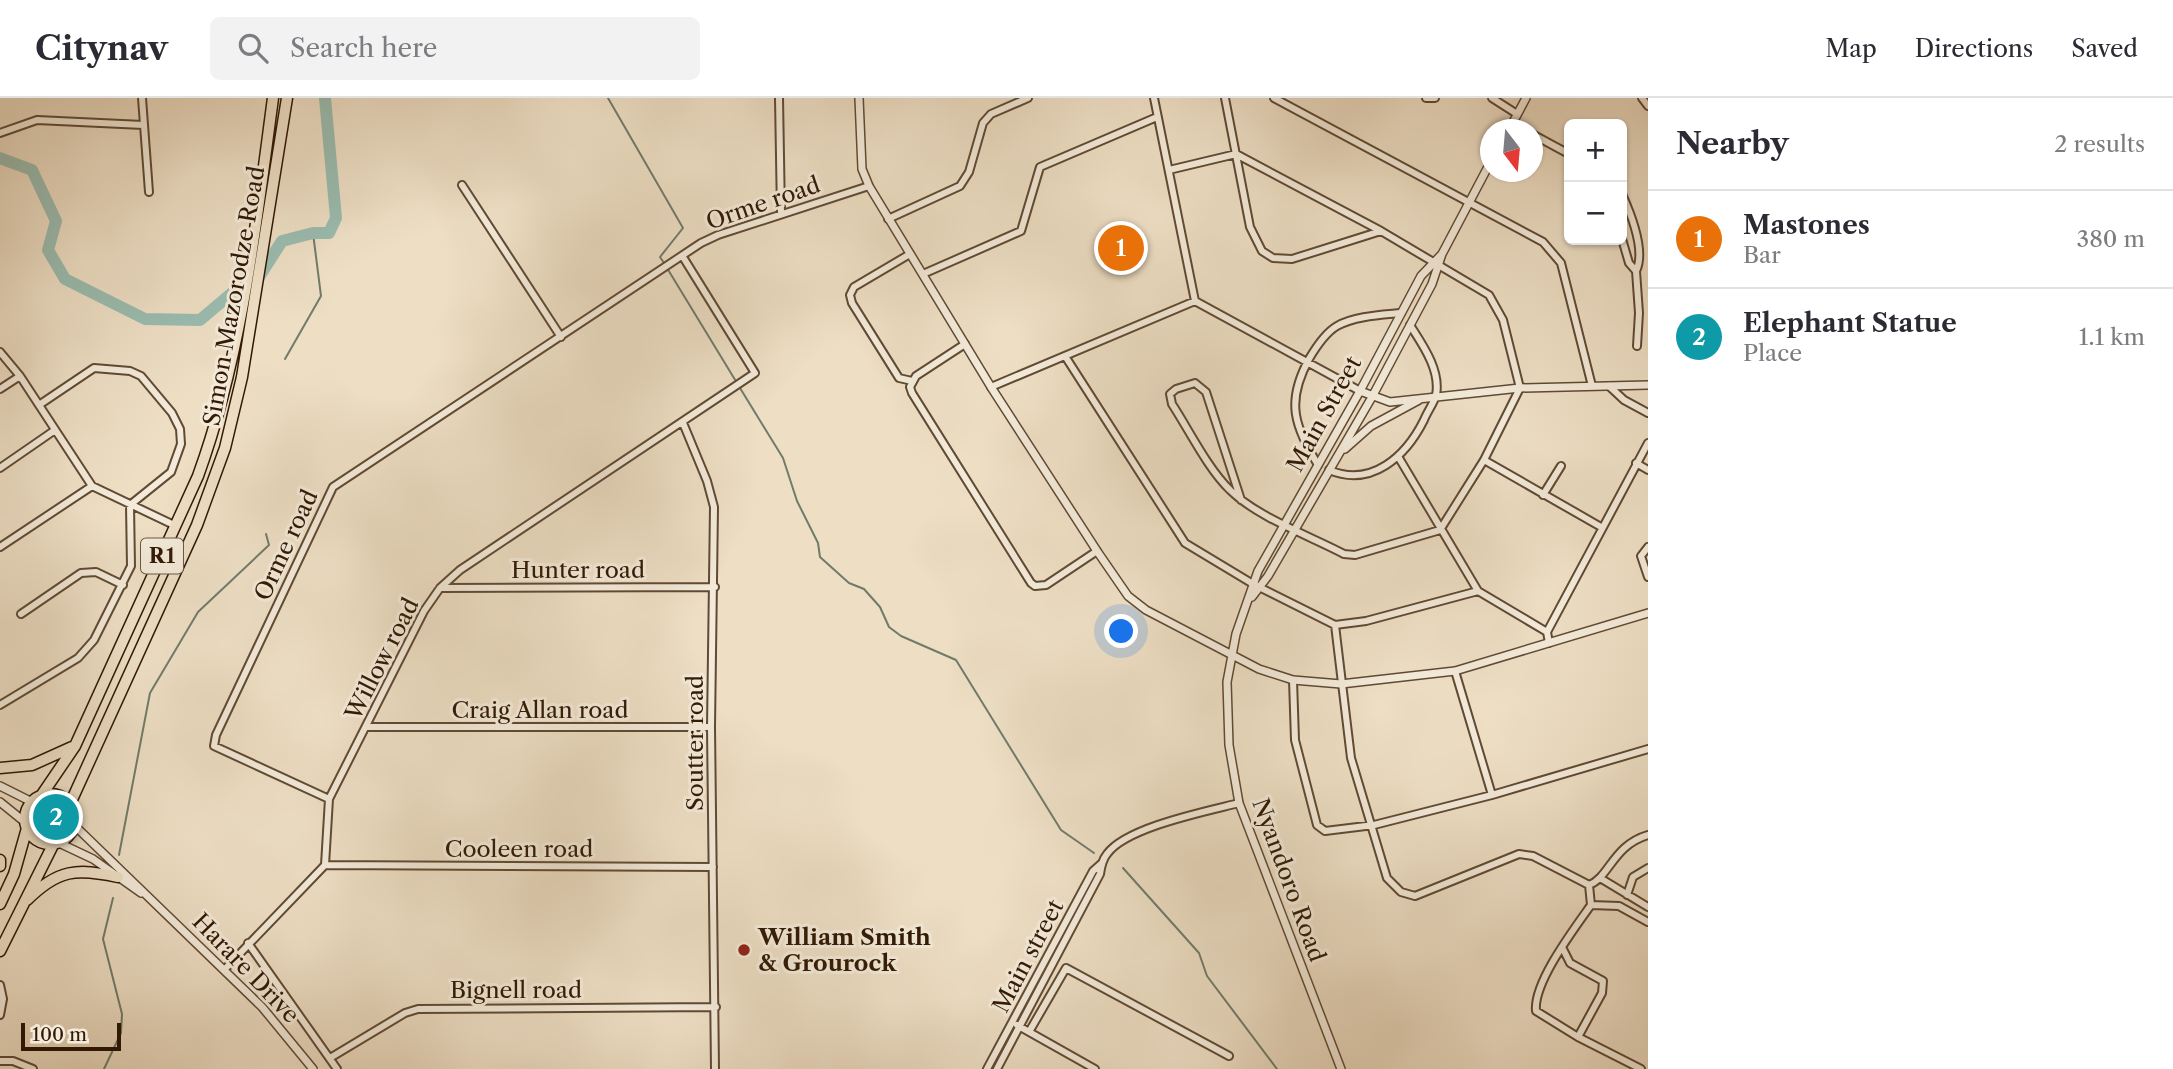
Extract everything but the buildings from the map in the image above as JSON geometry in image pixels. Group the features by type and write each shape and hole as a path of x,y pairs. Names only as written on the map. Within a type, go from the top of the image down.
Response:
{"highway":[{"name":"Simon Mazorodze Road","path":"176,526 211,442 229,376 254,237 273,98"},
{"name":"Simon Mazorodze Road","path":"70,804 212,487 234,417 287,98"},
{"name":"R1","path":"0,904 14,874 26,825 26,811 75,746 176,526"},
{"path":"0,768 32,765 75,746"},
{"path":"0,951 20,907 56,843 71,832 74,825 70,804 57,795 36,799"},
{"path":"26,825 38,840 56,843"},
{"path":"0,860 0,866"},
{"path":"20,907 44,884 72,872 93,871 118,877"},
{"path":"0,889 0,904"}],"street":[{"path":"142,98 149,192"},
{"path":"779,98 781,214"},
{"path":"859,98 862,169 869,186 991,387 1097,551 1136,604 1231,656 1293,680 1341,684 1455,671 1648,614"},
{"path":"888,219 960,186 969,172 983,123 990,114 1028,98"},
{"path":"1154,98 1195,301 1307,365 1372,397 1390,402 1520,387 1648,385"},
{"path":"1225,98 1253,238 1262,251 1273,258 1292,258 1381,231"},
{"path":"1274,98 1544,242 1561,264 1592,386"},
{"path":"1294,98 1296,108"},
{"path":"1426,98 1435,98"},
{"path":"1492,98 1517,114"},
{"path":"1514,119 1526,98"},
{"path":"1642,98 1648,106"},
{"path":"923,274 1021,231 1040,167 1157,117"},
{"path":"0,132 37,120 143,125"},
{"path":"1543,140 1564,151"},
{"path":"1169,170 1236,155 1381,231 1489,295 1503,320 1520,387 1484,460 1440,530 1355,555 1344,554 1284,523 1241,500 1228,488 1172,404 1170,394 1176,388 1195,383 1206,392 1241,500"},
{"name":"Main Street","path":"1256,586 1296,528 1372,397 1410,325 1435,265 1480,182"},
{"path":"462,185 561,337"},
{"name":"Orme road","path":"329,799 214,746 216,735 327,496 342,480 718,235 869,186"},
{"path":"1627,210 1639,250 1636,271 1639,313 1637,346"},
{"path":"1624,245 1629,263 1636,271"},
{"path":"910,254 854,287 850,295 852,303 899,378 912,381"},
{"name":"Willow road","path":"325,865 329,799 368,727 424,611 440,589 460,570 755,373 683,257"},
{"name":"Main Street","path":"1226,699 1231,656 1250,599 1284,523 1360,391 1421,276 1435,265"},
{"path":"991,387 1195,301"},
{"path":"1318,466 1301,436 1295,415 1294,403 1307,365 1317,347 1336,327 1401,313"},
{"path":"1329,470 1342,476 1369,473 1388,466 1399,458 1419,430 1436,395 1431,361 1410,325"},
{"path":"965,344 912,381 911,387 915,398 1031,583 1040,587 1046,585 1097,551"},
{"path":"0,352 20,376 92,486 176,526"},
{"path":"1066,356 1185,543 1256,586 1335,625 1366,621 1478,591"},
{"path":"39,405 94,368 116,369 141,376 176,421 181,444 171,472 130,505"},
{"path":"0,389 20,376"},
{"path":"1608,386 1648,414"},
{"path":"1339,455 1371,426 1423,398"},
{"name":"Soutter road","path":"683,423 711,495 715,587 711,727 715,1069"},
{"path":"0,468 55,430"},
{"path":"1549,643 1547,632 1648,443"},
{"path":"1399,458 1478,591 1547,632"},
{"path":"1484,460 1601,527"},
{"path":"1636,463 1648,470"},
{"path":"1543,495 1561,466"},
{"path":"0,547 92,486"},
{"path":"1,703 86,651 105,622 131,566 130,505"},
{"path":"1648,547 1641,556 1648,577"},
{"path":"21,614 81,573 96,572 123,585"},
{"name":"Hunter road","path":"440,589 715,587"},
{"path":"1335,625 1352,758 1374,825 1387,877 1408,895 1415,896 1508,858 1527,854 1589,885"},
{"path":"1455,671 1492,795"},
{"path":"1293,680 1296,740 1318,825 1330,832 1374,825 1492,795 1648,748"},
{"name":"Nyandoro Road","path":"1226,699 1229,745 1239,803 1341,1069"},
{"name":"Craig Allan road","path":"368,727 711,727"},
{"path":"0,786 36,799"},
{"path":"0,802 26,825"},
{"name":"Main street","path":"987,1069 1093,872 1116,845 1153,826 1239,803"},
{"name":"Harare Drive","path":"74,825 225,969 262,1007 313,1069"},
{"path":"1589,885 1600,878 1614,857 1628,843 1648,835"},
{"name":"Harare Drive","path":"56,843 93,859 148,897"},
{"name":"Main street","path":"997,1069 1100,874 1102,863"},
{"path":"225,969 325,865"},
{"name":"Cooleen road","path":"325,865 713,867"},
{"path":"1627,895 1633,877 1648,867"},
{"path":"1600,878 1648,907"},
{"path":"1589,885 1591,905 1545,972 1535,999 1536,1011 1578,1037 1641,1069"},
{"path":"1591,905 1619,906 1648,922"},
{"path":"248,943 337,1069"},
{"path":"1563,949 1570,963 1603,981 1602,993 1578,1037"},
{"path":"1029,1032 1066,968 1229,1056"},
{"path":"0,985 3,999 0,1015"},
{"name":"Bignell road","path":"330,1058 405,1013 418,1009 716,1007"},
{"path":"1013,1022 1095,1069"},
{"path":"0,1061 13,1061 33,1069"}],"waterway":[{"path":"0,158 32,170 56,221 48,250 65,279 145,319 200,320 232,293 257,280 282,241 313,233 329,233 336,218 325,98"},
{"path":"608,98 683,228 660,257 664,263"},
{"path":"285,359 321,296 313,233"},
{"path":"667,268 737,383"},
{"path":"740,388 783,458 797,501 818,543 820,557 849,583 864,589 880,607 889,627 901,636 956,660 1061,830 1094,853"},
{"path":"119,855 150,693 198,612 269,545 266,534"},
{"path":"1123,868 1199,953 1207,976 1277,1069"},
{"path":"104,1069 121,1033 122,1014 103,939 113,898"}],"place":[{"name":"Mastones","path":"1121,248"},
{"name":"Elephant Statue","path":"56,817"},
{"name":"William Smith & Grourock","path":"744,950"}]}
